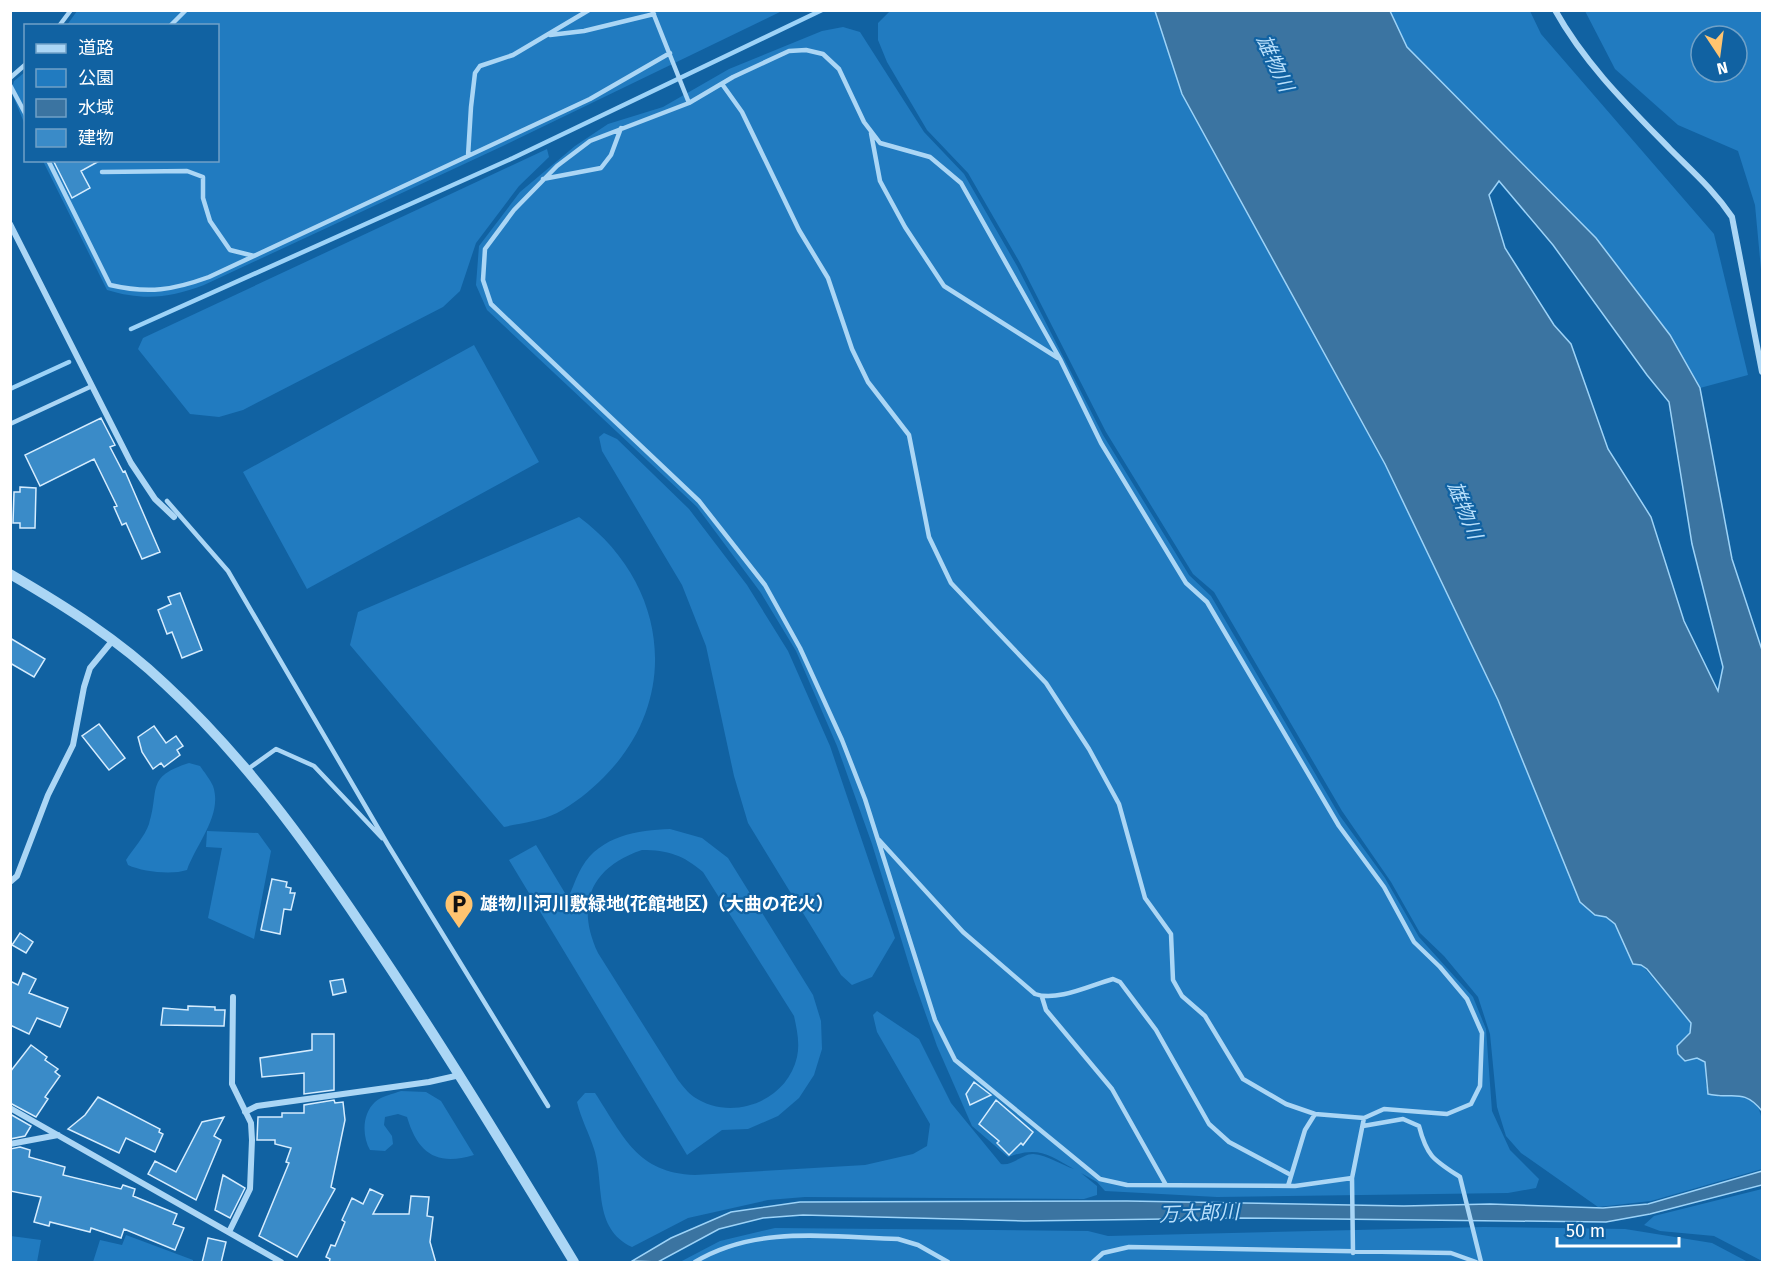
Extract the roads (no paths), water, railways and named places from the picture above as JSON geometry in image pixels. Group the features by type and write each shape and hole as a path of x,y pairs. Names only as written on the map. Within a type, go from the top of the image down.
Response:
{"street":[{"path":"1555,10 1610,88 1696,172 1718,196 1732,217 1762,372"},
{"path":"10,224 131,464 156,499 174,516"},
{"path":"10,574 113,639 165,684 249,769 326,873 461,1075 574,1263"},
{"path":"10,882 17,876 48,795 73,745 90,668 113,639"},
{"path":"229,1232 250,1189 252,1140 251,1124 232,1084 232,997"},
{"path":"245,1112 257,1107 417,1084 461,1075"},
{"path":"10,1107 281,1263"},
{"path":"10,1144 58,1135"}],"lane":[{"path":"60,24 71,10"},
{"path":"172,24 186,10"},
{"path":"468,156 476,73 480,66 513,55 589,10"},
{"path":"548,35 584,31 653,12 688,101"},
{"path":"722,84 742,112 790,212 828,279 852,349 868,382 909,435 929,537 951,583 1046,683 1089,749 1119,804 1145,898 1172,934 1173,980 1182,996 1205,1016 1242,1079 1287,1104 1315,1114 1364,1118 1384,1109 1447,1114 1472,1104 1480,1086 1482,1033 1467,999 1414,942 1384,887 1339,826 1207,602 1186,583 1101,443 1060,359 961,183 930,157 880,143 870,130 839,69 823,54 806,50 789,51 722,84 688,101 590,141 543,179 485,249 483,280 491,304 699,501 765,585 800,648 842,740 878,839 935,1020 956,1060 1100,1179 1127,1185 1288,1186 1352,1179"},
{"path":"49,162 110,285 135,291 174,289 209,277 590,99 670,53"},
{"path":"10,78 24,66"},
{"path":"10,85 24,111"},
{"path":"543,179 601,168 611,155 622,127"},
{"path":"870,130 880,181 905,227 944,286 1060,359"},
{"path":"102,172 187,171 203,177 203,198 210,221 230,250 254,256"},
{"path":"10,424 92,386"},
{"path":"167,501 228,571 388,844 548,1106"},
{"path":"249,769 276,749 314,766 388,844"},
{"path":"878,839 963,932 1035,994 1042,997 1113,979 1120,982 1156,1030 1209,1124 1229,1142 1291,1175"},
{"path":"1042,997 1046,1010 1112,1089 1166,1185"},
{"path":"1288,1186 1305,1130 1315,1114"},
{"path":"1353,1253 1352,1179 1364,1118"},
{"path":"1363,1125 1403,1119 1419,1126 1424,1145 1432,1160 1460,1178 1481,1263"},
{"path":"695,1263 712,1252 771,1235 898,1239 918,1245 948,1263"},
{"path":"1093,1263 1103,1254 1129,1247 1353,1253 1450,1253 1476,1263"}],"water":[{"name":"雄物川","path":"1155,11 1390,11 1407,47 1596,238 1670,335 1700,388 1732,559 1762,650 1762,1111 1749,1099 1743,1097 1708,1094 1705,1062 1697,1058 1685,1061 1678,1054 1677,1046 1690,1033 1691,1023 1647,969 1633,964 1615,924 1606,917 1595,915 1580,902 1498,700 1385,464 1182,94","holes":["1499,181 1553,245 1669,402 1692,544 1723,667 1718,691 1684,621 1651,517 1608,449 1571,344 1554,325 1505,248 1489,195"]},
{"name":"万太郎川","path":"1762,1171 1762,1185 1650,1214 1606,1222 1238,1218 1024,1221 803,1215 763,1218 719,1229 658,1262 632,1261 671,1238 731,1212 800,1202 1127,1201 1404,1206 1490,1204 1603,1208 1648,1204"}],"waterway":[{"path":"131,329 513,158 822,10"},
{"path":"10,389 69,362"}],"place":[{"name":"雄物川河川敷緑地(花館地区)（大曲の花火）","path":"459,930"}]}
